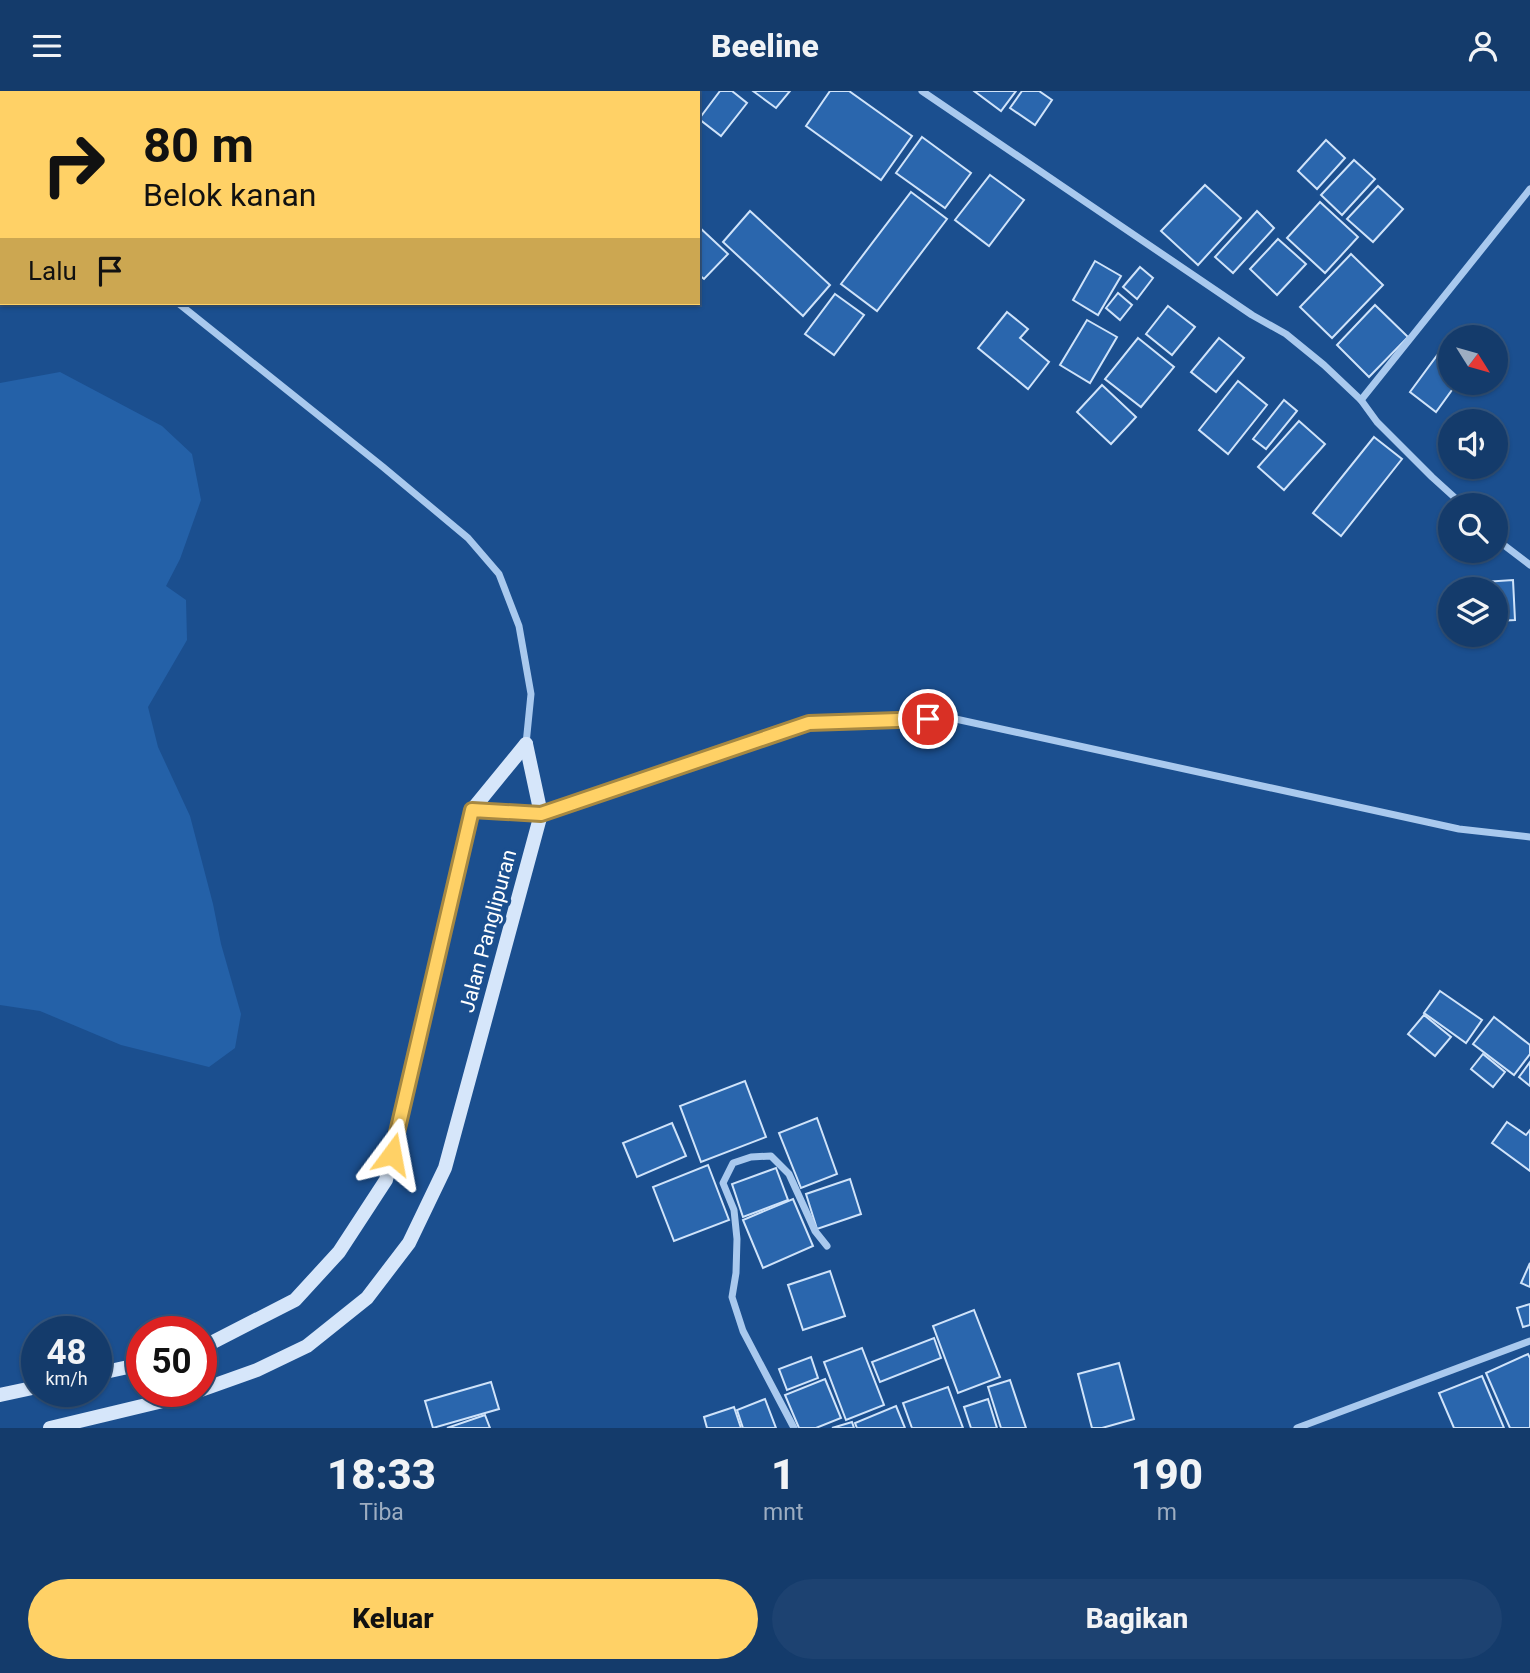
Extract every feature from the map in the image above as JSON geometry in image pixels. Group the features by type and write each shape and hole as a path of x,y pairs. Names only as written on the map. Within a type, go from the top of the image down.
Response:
{"main road":[{"name":"Jalan Panglipuran","path":"217,1340 295,1300 339,1252 386,1180 472,810 526,744"},
{"name":"Jalan Panglipuran","path":"217,1385 257,1370 307,1346 367,1298 409,1243 445,1168 541,814 526,744"},
{"path":"0,1395 21,1390"},
{"name":"Jalan Panglipuran","path":"50,1428 138,1407"}],"street":[{"path":"922,91 1252,315 1286,334 1361,400 1377,422 1450,493"},
{"path":"935,100 940,91"},
{"path":"1361,400 1530,189"},
{"path":"180,305 468,538 499,574 519,626 531,694 526,744"},
{"path":"1508,548 1530,565"},
{"path":"472,810 541,814 809,723 951,718 1459,829 1530,837"},
{"path":"794,1428 743,1331 732,1297 737,1239 734,1210 723,1183 733,1163 751,1157 771,1156 789,1174 815,1231 827,1246"},
{"path":"1297,1428 1530,1341"}],"shaded area":[{"path":"60,372 162,426 192,454 201,500 180,559 166,586 186,600 187,640 148,707 158,747 190,816 241,1014 235,1048 209,1067 121,1045 40,1011 0,1005 0,383"}],"building":[{"path":"720,91 732,91 747,103 721,136 700,118"},
{"path":"753,91 790,91 776,108"},
{"path":"830,91 849,91 912,136 881,180 806,126"},
{"path":"974,91 1016,91 1001,111"},
{"path":"1022,91 1039,91 1052,100 1035,125 1010,108"},
{"path":"922,137 971,173 945,208 896,173"},
{"path":"1326,140 1345,158 1317,189 1298,171"},
{"path":"1354,160 1375,179 1342,215 1321,195"},
{"path":"990,175 1024,200 989,246 955,220"},
{"path":"1205,185 1241,218 1198,265 1161,231"},
{"path":"1378,186 1403,209 1373,242 1347,219"},
{"path":"911,192 947,219 877,311 841,284"},
{"path":"1320,202 1358,237 1325,273 1287,238"},
{"path":"750,211 830,285 803,316 723,242"},
{"path":"1257,211 1274,228 1233,273 1215,257"},
{"path":"700,228 728,254 704,279 700,276"},
{"path":"1278,239 1306,264 1277,295 1250,269"},
{"path":"1351,254 1383,285 1332,338 1300,307"},
{"path":"1095,261 1121,276 1098,315 1073,300"},
{"path":"1140,267 1153,278 1137,299 1123,287"},
{"path":"1118,293 1132,305 1120,320 1106,308"},
{"path":"835,294 864,315 834,355 805,334"},
{"path":"1375,305 1408,337 1369,377 1337,345"},
{"path":"1168,306 1195,327 1172,355 1146,334"},
{"path":"1007,312 1028,329 1020,338 1049,362 1028,389 978,348"},
{"path":"1087,320 1117,337 1090,383 1060,365"},
{"path":"1138,338 1174,367 1141,407 1105,379"},
{"path":"1219,338 1244,358 1216,392 1191,372"},
{"path":"1438,354 1438,395 1448,395 1436,412 1410,392"},
{"path":"1238,381 1267,405 1228,454 1199,430"},
{"path":"1102,385 1136,417 1111,444 1077,412"},
{"path":"1284,400 1297,411 1266,449 1253,439"},
{"path":"1299,421 1325,444 1284,490 1258,467"},
{"path":"1374,437 1402,459 1341,536 1313,513"},
{"path":"1508,580 1513,580 1515,620 1508,620"},
{"path":"1440,991 1482,1020 1466,1043 1424,1013"},
{"path":"1424,1015 1451,1037 1435,1056 1408,1034"},
{"path":"1494,1017 1530,1045 1530,1054 1514,1075 1473,1044"},
{"path":"1483,1054 1505,1072 1493,1087 1471,1069"},
{"path":"1530,1062 1530,1086 1519,1077"},
{"path":"745,1081 766,1137 701,1162 680,1106"},
{"path":"817,1118 837,1174 801,1188 779,1133"},
{"path":"1507,1122 1526,1135 1530,1130 1530,1171 1492,1143"},
{"path":"672,1123 686,1156 637,1177 623,1143"},
{"path":"708,1165 729,1220 674,1241 653,1187"},
{"path":"776,1168 788,1200 743,1217 732,1184"},
{"path":"850,1179 861,1214 817,1229 806,1194"},
{"path":"793,1199 813,1246 763,1268 743,1220"},
{"path":"1530,1263 1530,1287 1521,1283"},
{"path":"830,1271 845,1316 803,1330 788,1285"},
{"path":"1530,1304 1530,1325 1523,1327 1517,1308"},
{"path":"974,1310 1000,1377 958,1393 933,1326"},
{"path":"934,1338 941,1358 880,1382 872,1362"},
{"path":"862,1348 884,1405 846,1420 824,1362"},
{"path":"1528,1354 1530,1428 1510,1428 1486,1373"},
{"path":"811,1357 818,1378 787,1390 779,1369"},
{"path":"1119,1363 1134,1419 1092,1428 1078,1374"},
{"path":"1482,1376 1504,1428 1454,1428 1439,1393"},
{"path":"825,1379 841,1418 816,1428 799,1428 785,1395"},
{"path":"1010,1380 1026,1428 1001,1428 988,1387"},
{"path":"491,1382 499,1409 433,1428 425,1401"},
{"path":"948,1387 963,1428 912,1428 903,1403"},
{"path":"765,1399 776,1428 743,1428 737,1410"},
{"path":"988,1399 997,1428 971,1428 964,1407"},
{"path":"896,1406 905,1428 857,1428 855,1423"},
{"path":"734,1407 741,1428 707,1428 704,1417"},
{"path":"485,1415 490,1428 447,1428"},
{"path":"852,1422 854,1428 832,1428"}],"route":[{"path":"392,1154 472,810 541,814 809,723 928,719"}]}
